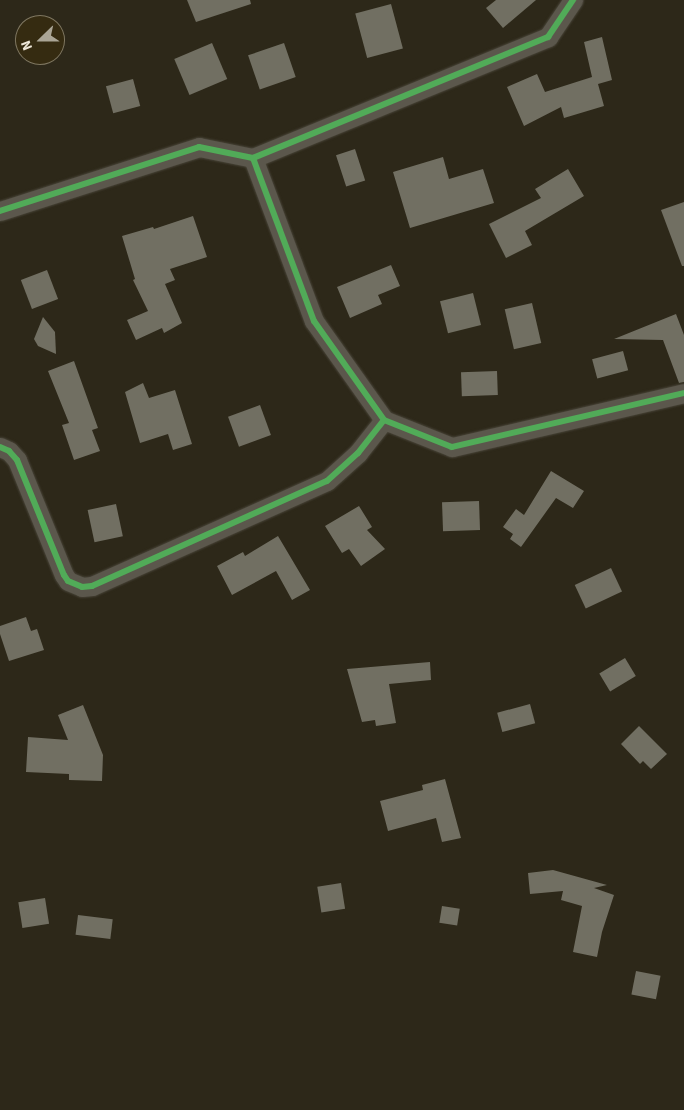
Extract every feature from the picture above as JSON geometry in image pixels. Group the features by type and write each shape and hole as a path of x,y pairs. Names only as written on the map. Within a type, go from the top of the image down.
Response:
{"street":[{"path":"0,211 199,148 253,158 548,37 573,0"},
{"path":"253,158 314,321 384,420 452,447 684,394"},
{"path":"0,447 9,451 17,460 64,575 68,581 82,587 92,586 327,481 358,453 384,420"}],"building":[{"path":"187,0 250,0 251,4 196,22"},
{"path":"496,0 536,0 503,28 486,8"},
{"path":"391,4 403,48 367,58 355,14"},
{"path":"602,37 612,80 598,84 604,106 564,118 561,107 524,126 507,87 537,74 545,92 592,77 584,42"},
{"path":"212,43 227,79 189,95 174,59"},
{"path":"284,43 296,77 260,89 248,55"},
{"path":"133,79 140,106 113,113 106,86"},
{"path":"355,149 365,180 346,187 336,155"},
{"path":"443,157 449,179 483,169 494,203 410,228 393,172"},
{"path":"568,169 584,196 525,231 532,245 506,258 489,224 541,198 535,189"},
{"path":"684,202 684,266 682,266 661,210"},
{"path":"193,216 207,257 170,269 175,280 165,284 182,323 164,333 162,328 136,340 127,320 148,311 133,280 135,279 122,236 153,227 154,229"},
{"path":"391,265 400,286 378,295 382,304 350,318 337,287"},
{"path":"47,270 58,299 32,309 21,280"},
{"path":"473,293 481,325 448,333 440,301"},
{"path":"532,303 541,343 514,349 505,309"},
{"path":"676,314 684,335 684,382 679,383 663,340 614,339"},
{"path":"43,317 55,332 56,354 38,346 34,339"},
{"path":"623,351 628,370 597,379 592,359"},
{"path":"74,361 98,428 92,430 100,451 74,460 62,425 69,423 48,371"},
{"path":"497,371 498,395 462,396 461,372"},
{"path":"143,383 149,398 175,390 192,444 173,450 168,434 140,443 125,392"},
{"path":"260,405 271,435 239,447 228,417"},
{"path":"551,471 584,491 573,508 556,498 521,547 510,539 513,534 503,527 516,509 524,515"},
{"path":"479,501 480,530 443,531 442,502"},
{"path":"116,504 123,536 94,542 88,510"},
{"path":"359,506 372,527 367,530 385,549 361,566 349,549 342,553 325,526"},
{"path":"278,536 310,590 292,600 276,571 232,595 217,566 243,552 245,556"},
{"path":"611,568 622,592 586,608 575,585"},
{"path":"26,617 31,631 37,629 44,650 9,661 0,634 0,626"},
{"path":"625,658 636,676 610,691 599,673"},
{"path":"430,662 431,680 389,684 396,723 376,726 375,720 362,722 347,669"},
{"path":"530,704 535,723 502,732 497,713"},
{"path":"83,705 103,755 102,781 69,780 69,774 26,772 28,737 68,740 58,715"},
{"path":"639,726 667,754 651,769 643,761 640,764 621,744"},
{"path":"445,779 461,838 442,842 436,818 388,831 380,801 423,790 422,785"},
{"path":"553,870 607,885 594,888 614,895 602,932 597,957 573,952 582,906 561,900 563,891 530,894 528,873"},
{"path":"341,883 345,909 321,912 317,887"},
{"path":"45,898 49,924 22,928 18,902"},
{"path":"442,906 460,909 457,926 439,923"},
{"path":"78,915 113,919 110,939 76,935"},
{"path":"636,971 661,976 656,999 631,995"}],"cycle path":[{"path":"253,158 548,37 573,0"},
{"path":"0,211 199,147 253,158 314,321 384,420 452,447 684,393"},
{"path":"0,447 9,451 17,460 64,575 68,581 82,587 92,586 327,481 358,453 384,420"}]}
